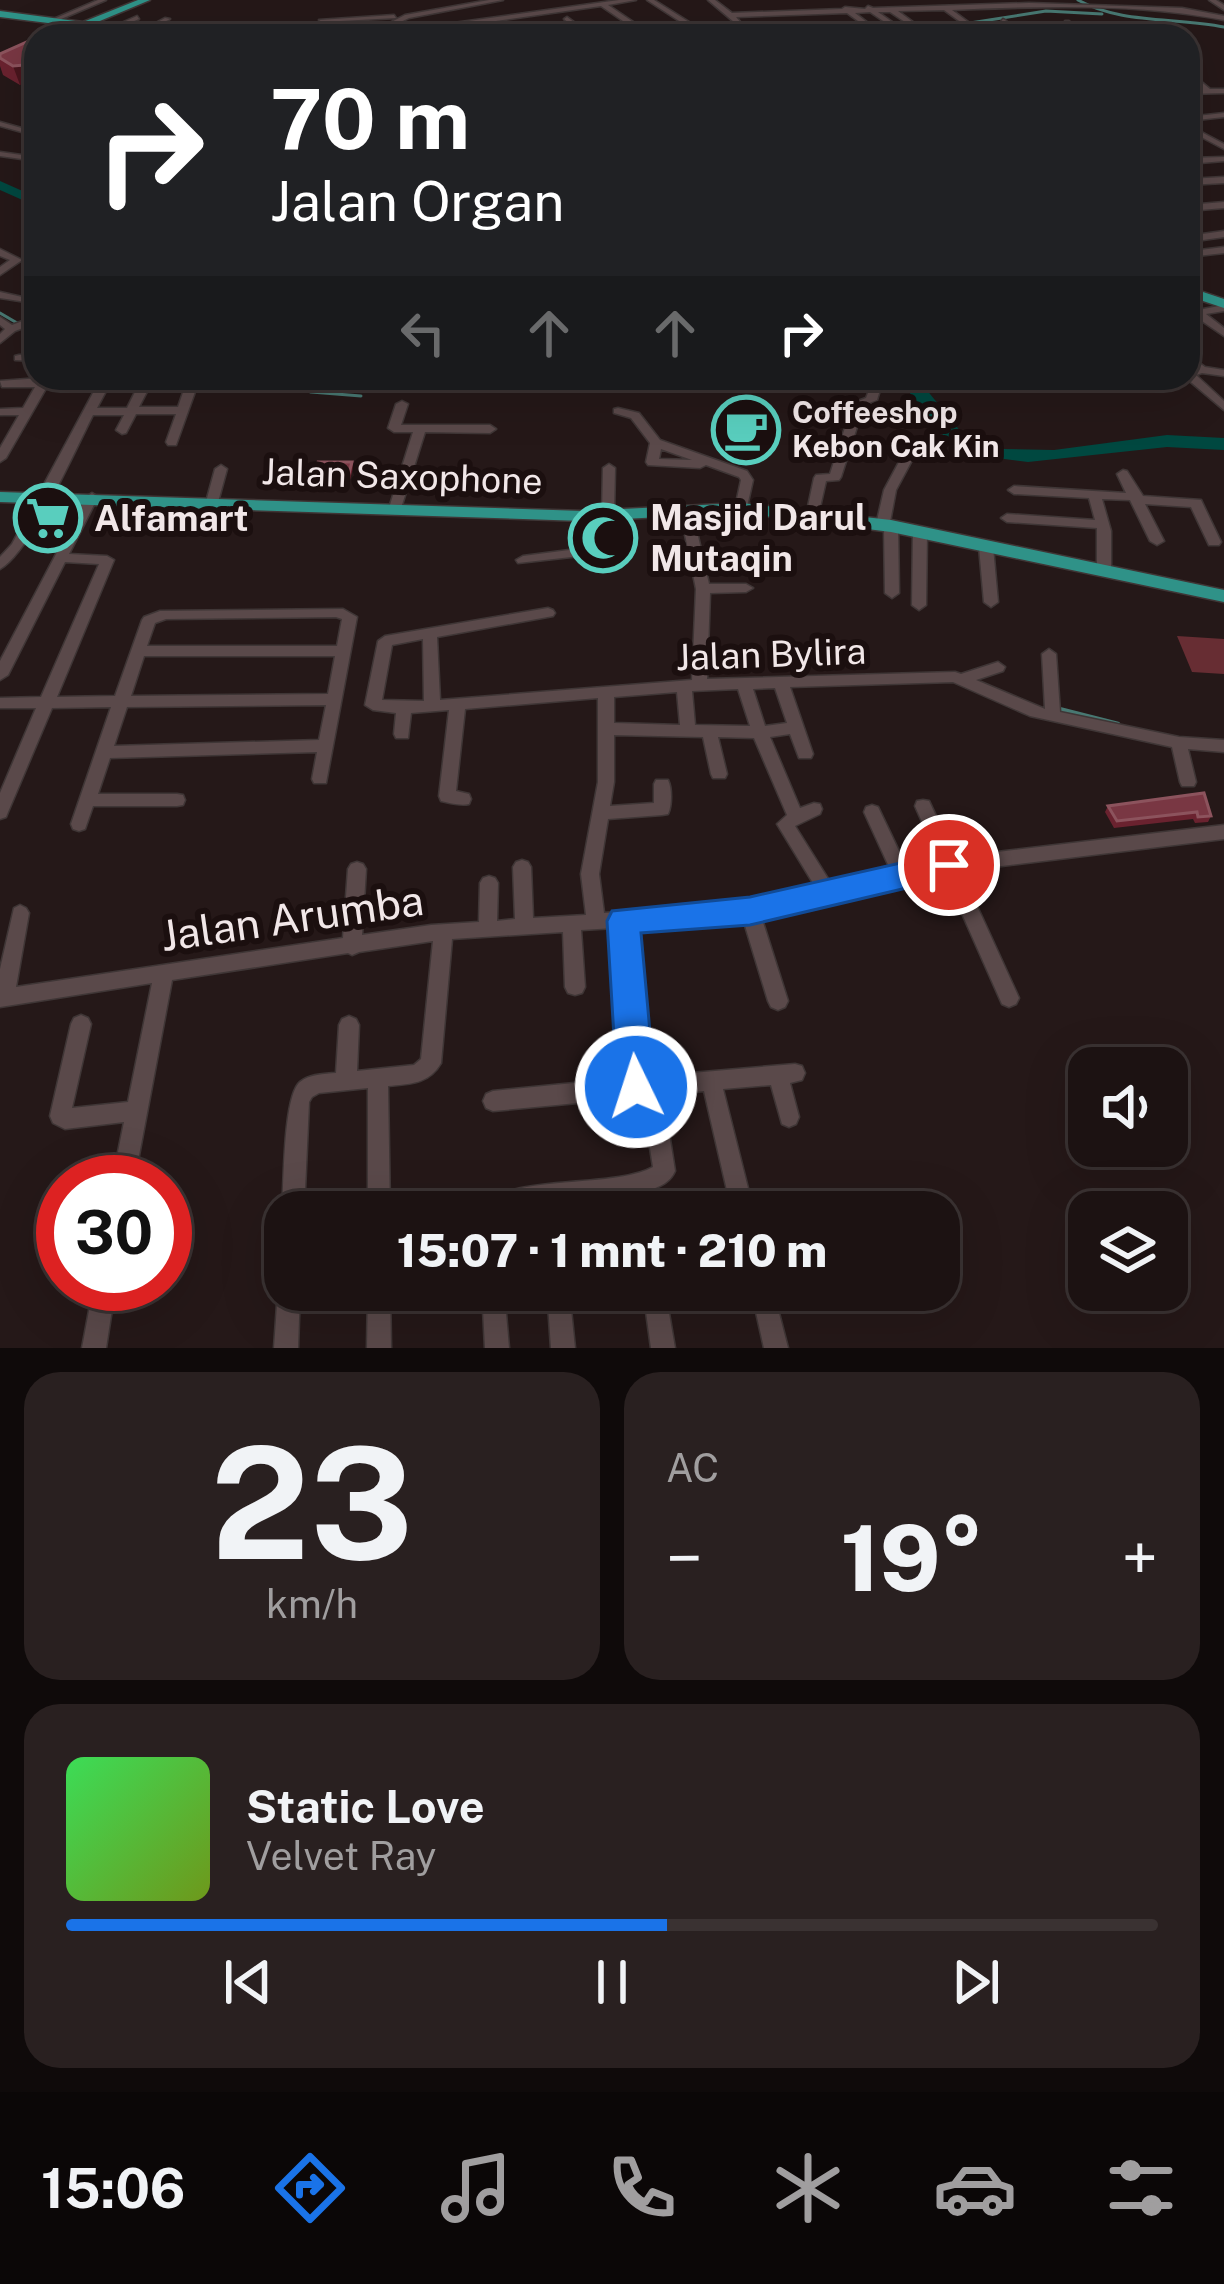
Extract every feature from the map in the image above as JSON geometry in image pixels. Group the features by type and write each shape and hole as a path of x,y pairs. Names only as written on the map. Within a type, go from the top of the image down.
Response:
{"main road":[{"path":"86,24 146,0"},
{"path":"0,14 75,24"},
{"name":"Jalan Saxophone","path":"0,497 583,515 741,508 920,532 1224,596"}],"street":[{"path":"74,0 70,4 87,6"},
{"path":"52,21 103,0"},
{"path":"441,0 449,9"},
{"path":"322,20 404,17 500,0"},
{"path":"511,0 526,11"},
{"path":"491,24 632,0"},
{"path":"650,0 688,24"},
{"path":"711,0 739,23 733,24"},
{"path":"753,0 768,10"},
{"path":"780,0 795,10"},
{"path":"827,0 865,24"},
{"path":"856,0 887,24"},
{"path":"914,0 925,7"},
{"path":"968,0 979,6"},
{"path":"1141,0 1180,1 1193,11"},
{"path":"1212,0 1224,8"},
{"path":"732,15 768,10 1050,3 1193,11 1224,18"},
{"path":"602,4 633,24"},
{"path":"944,7 970,24"},
{"path":"886,8 910,24"},
{"path":"469,24 526,11 555,13 570,24"},
{"path":"555,13 568,24"},
{"path":"390,24 404,17"},
{"path":"122,24 137,18"},
{"path":"157,24 167,19"},
{"path":"360,19 365,24"},
{"path":"1200,84 1208,91"},
{"path":"1200,91 1224,91"},
{"path":"4,125 24,122"},
{"path":"1200,132 1224,147"},
{"path":"1200,138 1223,136"},
{"path":"0,252 17,260 0,272"},
{"path":"0,320 20,330"},
{"path":"0,340 24,327"},
{"path":"19,358 24,358"},
{"path":"1202,370 1224,373"},
{"path":"1200,385 1224,407"},
{"path":"0,458 4,442 38,390"},
{"path":"0,565 18,546 100,390"},
{"path":"122,430 142,390"},
{"path":"179,410 188,390"},
{"path":"812,516 820,478 835,477 860,403 871,400 874,390"},
{"path":"402,404 394,428 490,429"},
{"path":"0,412 26,411"},
{"path":"617,411 635,415 656,442 652,462 714,464 745,476 741,508"},
{"path":"88,412 185,412 172,442"},
{"path":"394,508 420,429"},
{"path":"892,593 887,526 890,490 912,449"},
{"path":"608,514 609,468"},
{"path":"212,502 221,469"},
{"path":"1123,474 1156,541"},
{"path":"1014,490 1196,503 1214,542"},
{"path":"1095,496 1103,524 1104,570"},
{"path":"63,558 92,497"},
{"path":"686,510 703,589 688,730"},
{"path":"524,560 584,552 583,515"},
{"path":"1007,518 1103,524"},
{"path":"919,605 920,532"},
{"path":"986,547 992,602"},
{"path":"0,675 53,564 63,558 107,560 0,812"},
{"path":"703,589 746,588"},
{"path":"79,824 146,624 165,614 338,612 350,617 320,779"},
{"path":"402,734 404,708 373,705 384,643 548,613"},
{"path":"430,633 432,705"},
{"path":"138,651 342,651"},
{"path":"1048,654 1054,710"},
{"path":"970,676 998,667"},
{"name":"Jalan Bylira","path":"404,708 744,682 970,676 1000,700 1179,743 1224,746"},
{"path":"781,681 805,754"},
{"path":"744,682 790,824 826,890"},
{"path":"596,922 590,874 602,813 606,692"},
{"path":"0,704 332,699"},
{"path":"458,704 447,796 463,799"},
{"path":"605,729 795,728"},
{"path":"709,730 719,775"},
{"path":"1179,743 1187,782"},
{"path":"105,752 326,746"},
{"path":"602,813 662,809 662,784"},
{"path":"88,800 177,800"},
{"path":"923,806 1009,998"},
{"path":"790,824 814,809"},
{"path":"872,812 901,873"},
{"name":"Jalan Arumba","path":"2,998 443,933 750,911 949,865 1224,832"},
{"path":"522,867 524,927"},
{"path":"352,947 358,869"},
{"path":"488,930 489,883"},
{"path":"750,911 778,1001"},
{"path":"2,998 20,913"},
{"path":"606,1191 657,1179 664,1171 644,1087 624,921"},
{"path":"572,924 575,987"},
{"path":"294,1191 301,1094 312,1085 418,1074 431,1063 443,933"},
{"path":"129,1155 164,972"},
{"path":"81,1024 60,1116 65,1120 138,1111"},
{"path":"346,1081 349,1025"},
{"path":"494,1101 786,1073 789,1117"},
{"path":"378,1078 379,1191"},
{"path":"711,1080 738,1191"},
{"path":"636,1184 637,1191"},
{"path":"94,1348 100,1311"},
{"path":"286,1348 288,1311"},
{"path":"379,1311 379,1348"},
{"path":"494,1311 496,1348"},
{"path":"560,1311 563,1348"},
{"path":"657,1311 663,1348"},
{"path":"767,1311 776,1348"}],"shaded area":[{"path":"1177,636 1224,639 1224,674 1192,672"}],"building":[{"path":"24,43 24,65 13,66 0,54"},
{"path":"318,462 352,462 347,481 311,481"},
{"path":"44,498 54,498 48,511 37,511"},
{"path":"618,518 624,540 595,543 594,521"},
{"path":"1204,793 1211,816 1198,817 1197,812 1117,821 1108,806"}],"waterway":[{"path":"1078,0 1112,13 1224,27"},
{"path":"963,24 1046,11 1102,14"},
{"path":"0,185 24,196"},
{"path":"0,313 24,327"},
{"path":"305,390 361,396"},
{"path":"916,390 962,442 1003,455 1079,453 1167,441 1224,444"},
{"path":"1059,709 1118,724"}],"place":[{"name":"Coffeeshop Kebon Cak Kin","path":"746,430"},
{"name":"Alfamart","path":"48,518"},
{"name":"Masjid Darul Mutaqin","path":"603,538"}],"route":[{"path":"636,1087 624,921 750,911 949,865"}]}
